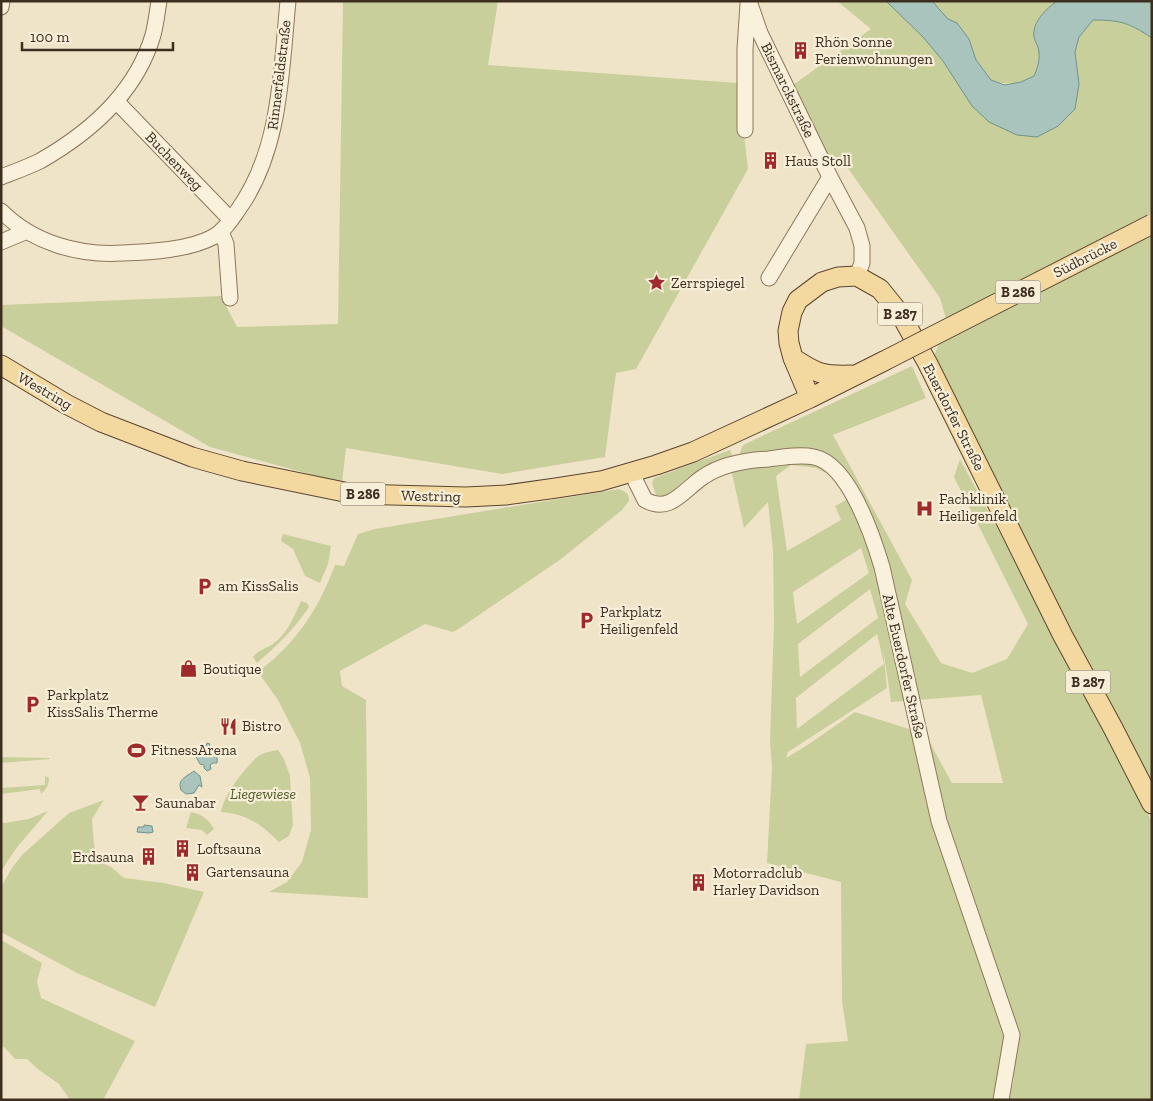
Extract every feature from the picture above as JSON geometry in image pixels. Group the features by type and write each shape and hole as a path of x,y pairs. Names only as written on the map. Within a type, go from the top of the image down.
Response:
{"main road":[{"name":"Südbrücke","path":"855,375 1152,224"},
{"path":"810,398 793,358 788,331 792,312 798,300 822,282 838,277 857,276"},
{"name":"Euerdorfer Straße","path":"857,276 880,289 901,315 928,364 1064,636 1152,804"},
{"path":"793,358 820,374 830,376 855,375"},
{"name":"Westring","path":"1,364 66,404 101,422 192,457 242,471 354,494 466,497 506,495 601,480 692,452 810,398"},
{"name":"B 286","path":"810,398 855,375"}],"street":[{"path":"1,7 2,1"},
{"path":"1,177 39,161 81,134 117,102 134,78 148,48 153,34 159,1"},
{"name":"Rinnerfeldstraße","path":"1,211 25,232 66,248 110,254 172,248 202,242 226,226 248,196 270,141 278,100 288,1"},
{"name":"Bismarckstraße","path":"746,130 746,42 749,1"},
{"name":"Bismarckstraße","path":"749,1 760,32 830,177 855,223 860,236 862,263 857,276"},
{"name":"Buchenweg","path":"117,102 226,226"},
{"path":"769,278 830,177"},
{"path":"226,226 230,298"},
{"path":"1,242 25,232"},
{"name":"Alte Euerdorfer Straße","path":"634,471 636,482 645,500 658,506 666,505 673,501 704,476 726,466 747,460 803,456 815,457 826,462 837,472 849,489 864,515 874,540 882,567 940,821 1012,1035 1001,1100"}],"green space":[{"path":"343,1 498,1 488,65 738,83 748,169 636,369 616,373 605,457 502,474 346,448 342,483 210,447 1,326 1,305 221,296 237,327 338,324"},
{"path":"837,1 1057,1 1044,12 1035,26 1034,37 1039,55 1034,76 1013,83 991,80 972,106 1079,84 1075,52 1079,37 1093,20 1124,23 1152,38 1152,791 933,359 947,322 940,298 842,160 833,167 793,85 871,29"},
{"path":"912,366 926,398 833,435 912,580 905,604 941,663 972,673 1007,659 1028,624 954,477 960,459 1089,697 1152,822 1152,1100 1009,1100 1014,1078 1001,1100 799,1100 806,1044 848,1041 842,1001 841,882 767,863 772,767 770,741 774,622 773,551 768,502 744,528 732,473 743,445","holes":["791,465 816,468 838,479 846,500 835,506 841,520 787,551 776,476","861,548 869,573 797,624 793,592","870,589 878,618 800,677 798,644","877,634 884,664 797,729 796,698","883,648 891,702 981,695 1003,783 952,783 925,734 855,712 786,758 788,752 887,688"]},
{"path":"730,450 733,458 697,471 671,492 656,495 652,483 654,478"},
{"path":"619,489 627,493 629,498 629,501 622,510 561,559 460,628 453,632 425,624 340,671 342,686 366,700 368,898 269,892 287,882 302,862 311,830 310,778 300,743 278,700 258,672 284,649 305,624 321,596 335,565 344,566 358,534 375,529"},
{"path":"283,534 331,546 328,564 320,583 305,576 293,549 281,541"},
{"path":"301,601 307,603 309,607 285,637 257,663 253,657 259,651 278,640 290,625"},
{"name":"Liegewiese","path":"278,750 284,759 290,776 293,825 289,836 279,842 253,821 238,815 221,812 230,790 251,763 261,755"},
{"path":"1,757 49,758 50,759 1,763"},
{"path":"45,776 49,778 48,783 46,789 41,794 40,789 1,794 1,788 45,785"},
{"path":"104,800 92,819 94,844 98,861 111,867 124,878 164,883 204,892 155,1007 77,973 1,932 1,887 22,855 69,813"},
{"path":"48,811 18,846 1,871 1,822 29,819"},
{"name":"Liegewiese","path":"191,812 210,822 214,829 207,835 202,830 186,828"},
{"path":"1,940 42,963 37,982 41,998 135,1041 103,1100 70,1100 59,1084 27,1059 15,1059 4,1047 1,1047"}],"water":[{"path":"886,1 932,1 948,19 957,23 969,39 976,60 991,80 1005,85 1021,82 1034,76 1039,55 1034,37 1035,26 1044,12 1057,1 1152,1 1152,38 1124,23 1093,20 1079,37 1075,52 1079,84 1075,109 1058,126 1037,137 1017,135 989,122 972,106 943,61 923,37"},
{"path":"207,743 210,744 209,747 217,755 217,763 210,765 211,769 207,771 196,757 200,748 206,746"},
{"path":"194,771 200,776 202,787 199,785 194,793 186,794 181,790 180,783"},
{"path":"144,825 152,826 153,832 137,832 138,827 144,827"}],"place":[{"name":"Rhön Sonne Ferienwohnungen","path":"801,51"},
{"name":"Haus Stoll","path":"771,161"},
{"name":"Zerrspiegel","path":"657,283"},
{"name":"Fachklinik Heiligenfeld","path":"925,508"},
{"name":"am KissSalis","path":"204,586"},
{"name":"Parkplatz Heiligenfeld","path":"586,621"},
{"name":"Boutique","path":"189,669"},
{"name":"Parkplatz KissSalis Therme","path":"33,704"},
{"name":"Bistro","path":"228,726"},
{"name":"FitnessArena","path":"137,750"},
{"name":"Saunabar","path":"141,803"},
{"name":"Loftsauna","path":"183,849"},
{"name":"Erdsauna","path":"148,857"},
{"name":"Gartensauna","path":"192,872"},
{"name":"Motorradclub Harley Davidson","path":"699,882"}]}
